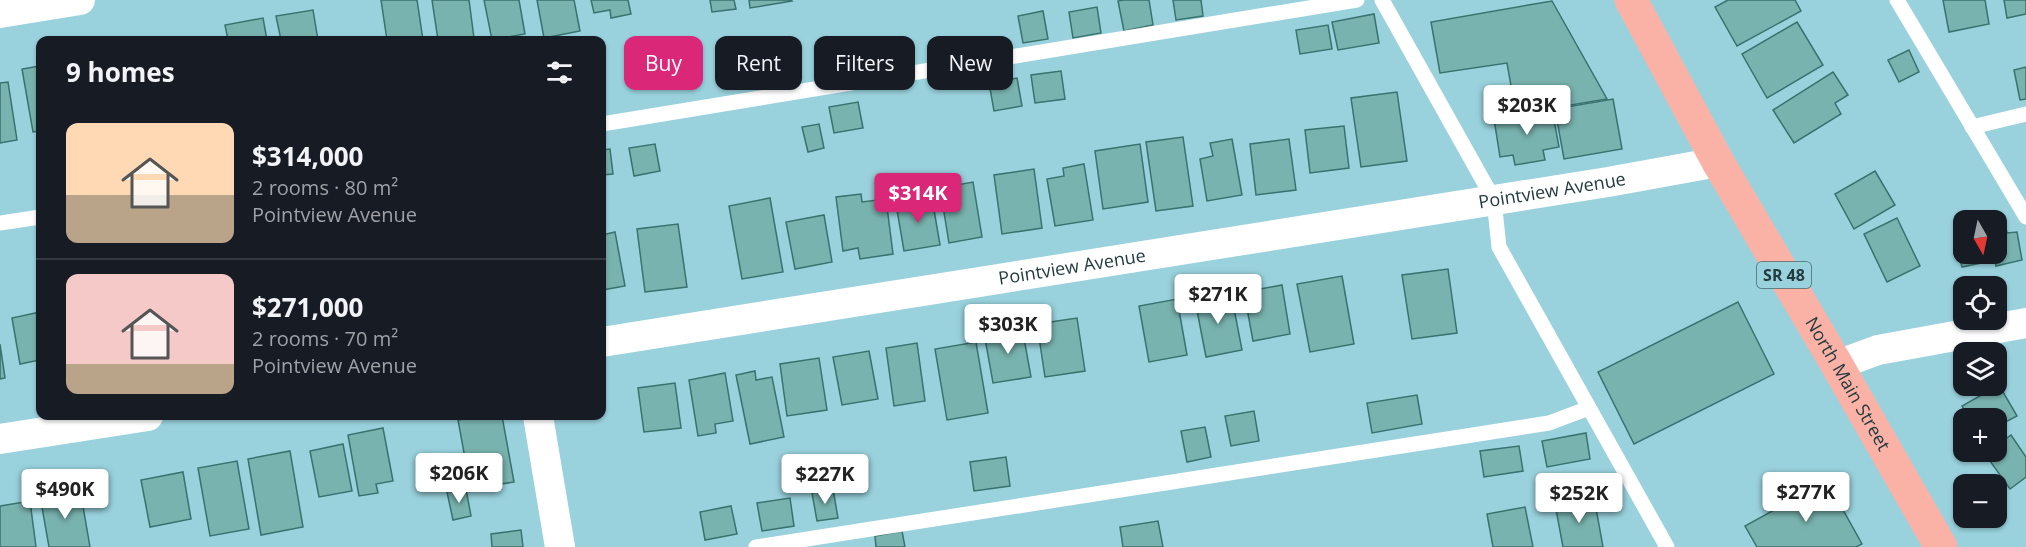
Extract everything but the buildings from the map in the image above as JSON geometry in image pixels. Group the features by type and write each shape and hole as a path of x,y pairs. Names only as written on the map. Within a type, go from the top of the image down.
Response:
{"main road":[{"name":"North Main Street","path":"1631,0 1718,162 1941,547"}],"street":[{"path":"0,13 80,0"},
{"name":"Pointview Avenue","path":"606,341 1608,182 1718,162"},
{"path":"1837,365 1878,350 2026,323"},
{"path":"0,439 122,420"},
{"path":"539,420 560,547"}],"lane":[{"path":"606,123 1357,0"},
{"path":"1382,0 1494,200 1499,247 1667,547"},
{"path":"1897,0 2026,217"},
{"path":"1972,127 2026,114"},
{"path":"0,223 36,218"},
{"path":"756,547 1549,423 1589,408"}]}
